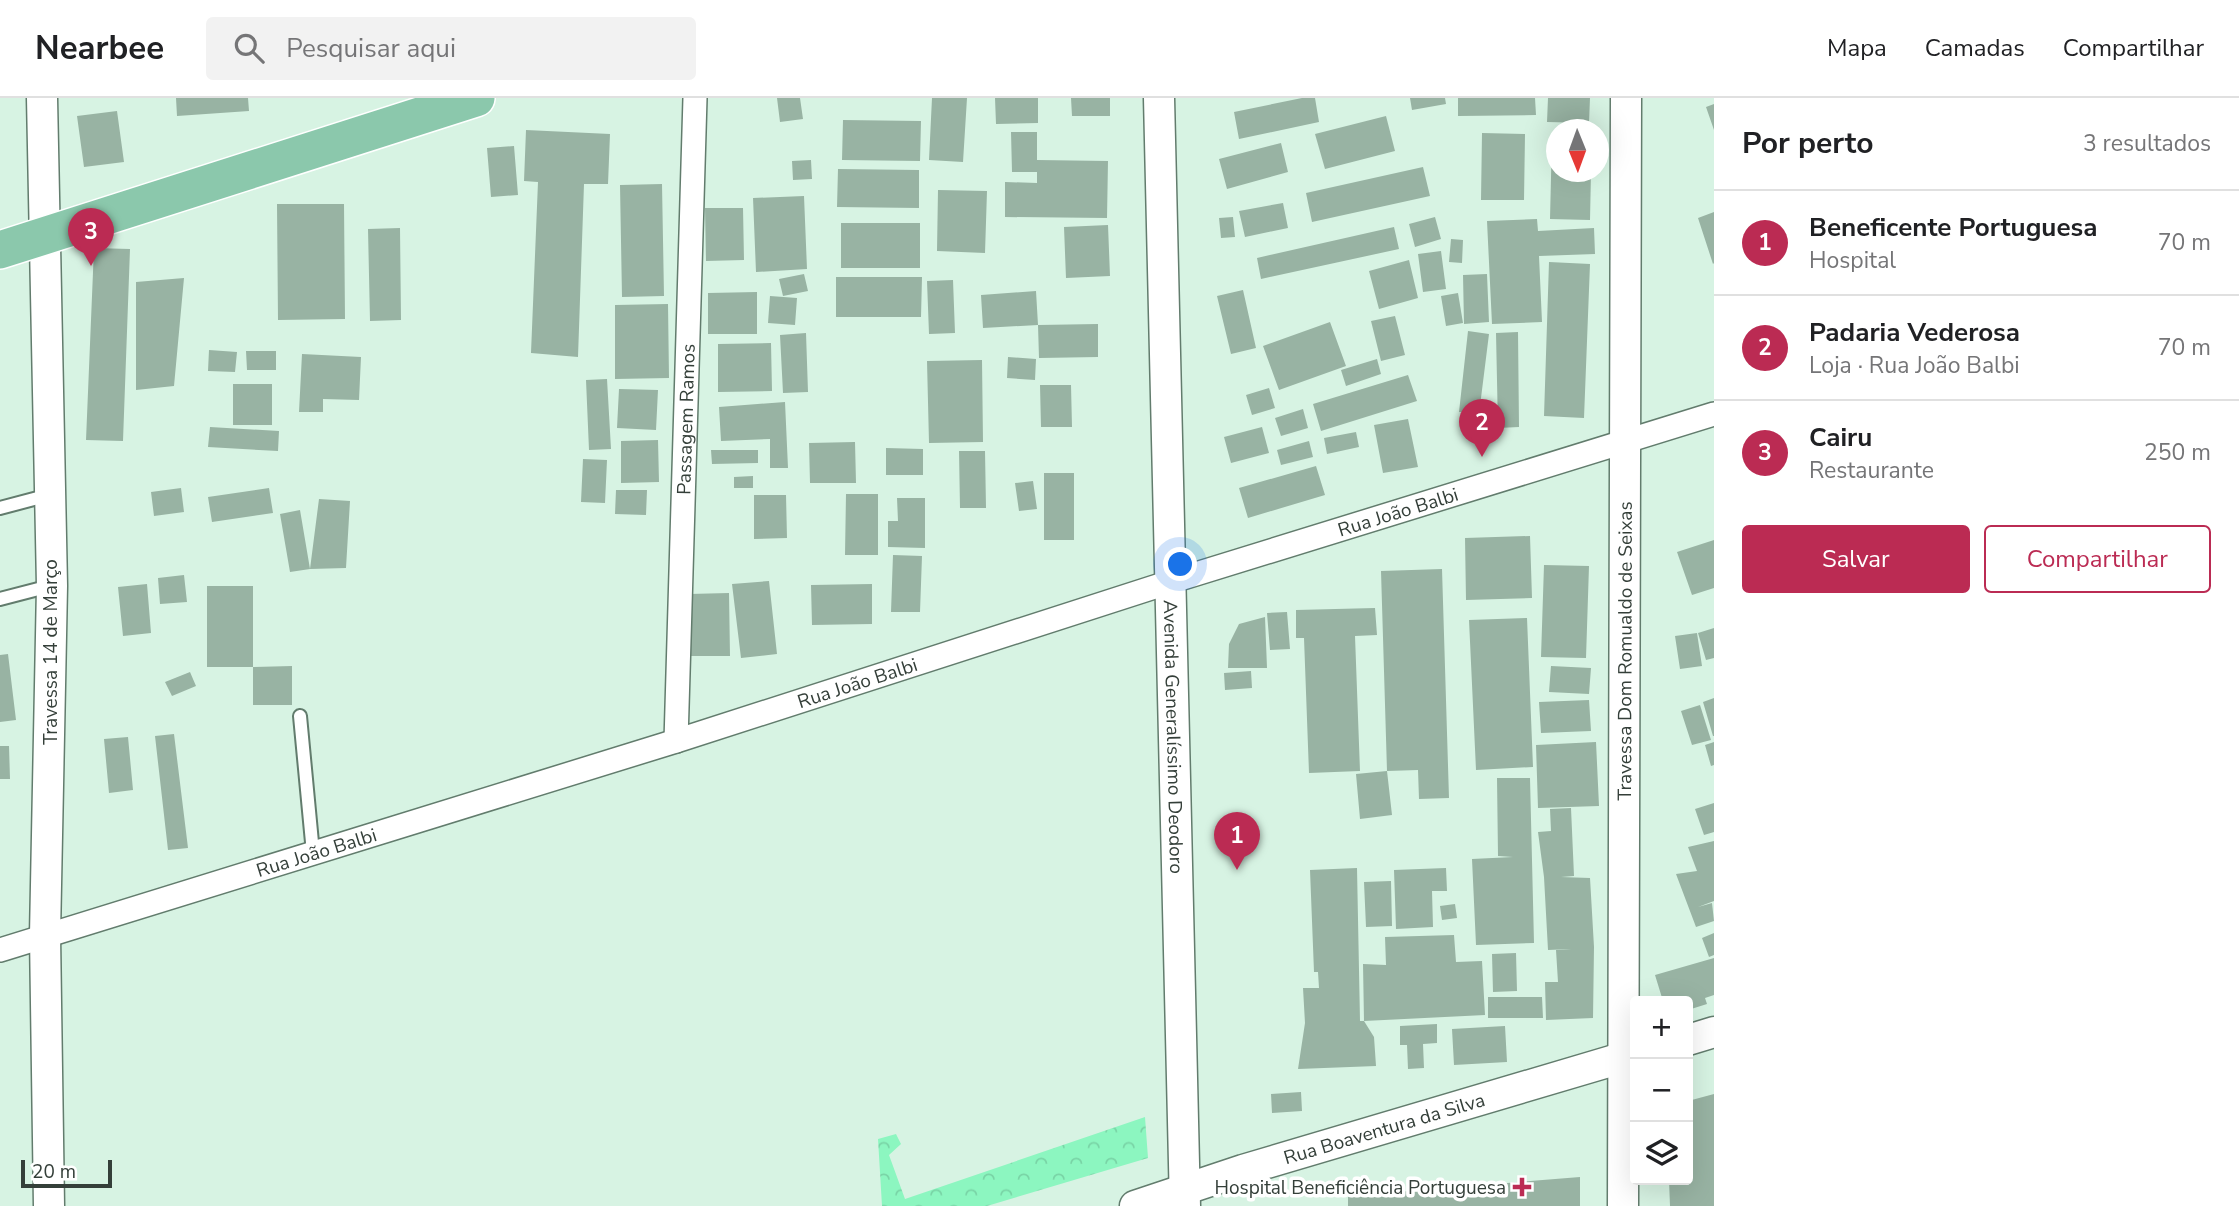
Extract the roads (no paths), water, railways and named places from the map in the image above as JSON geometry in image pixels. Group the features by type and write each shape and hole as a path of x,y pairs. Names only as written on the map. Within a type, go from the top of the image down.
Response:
{"main road":[{"path":"0,250 476,98"}],"street":[{"name":"Travessa 14 de Março","path":"42,98 52,586 46,935 49,1206"},
{"name":"Passagem Ramos","path":"676,741 695,98"},
{"name":"Avenida Generalíssimo Deodoro","path":"1159,98 1185,1198"},
{"name":"Travessa Dom Romualdo de Seixas","path":"1623,1206 1629,1055 1626,98"},
{"name":"Rua João Balbi","path":"0,950 676,741 1170,582 1714,414"},
{"path":"1693,1038 1714,1032"},
{"name":"Rua Boaventura da Silva","path":"1135,1206 1185,1198 1243,1170 1629,1055"}],"lane":[{"path":"0,509 49,495"},
{"path":"0,599 52,586"},
{"path":"300,716 313,853"}],"place":[{"name":"Cairu","path":"91,266"},
{"name":"Padaria Vederosa","path":"1482,457"},
{"name":"Beneficente Portuguesa","path":"1237,870"},
{"name":"Hospital Beneficiência Portuguesa","path":"1522,1187"}]}
